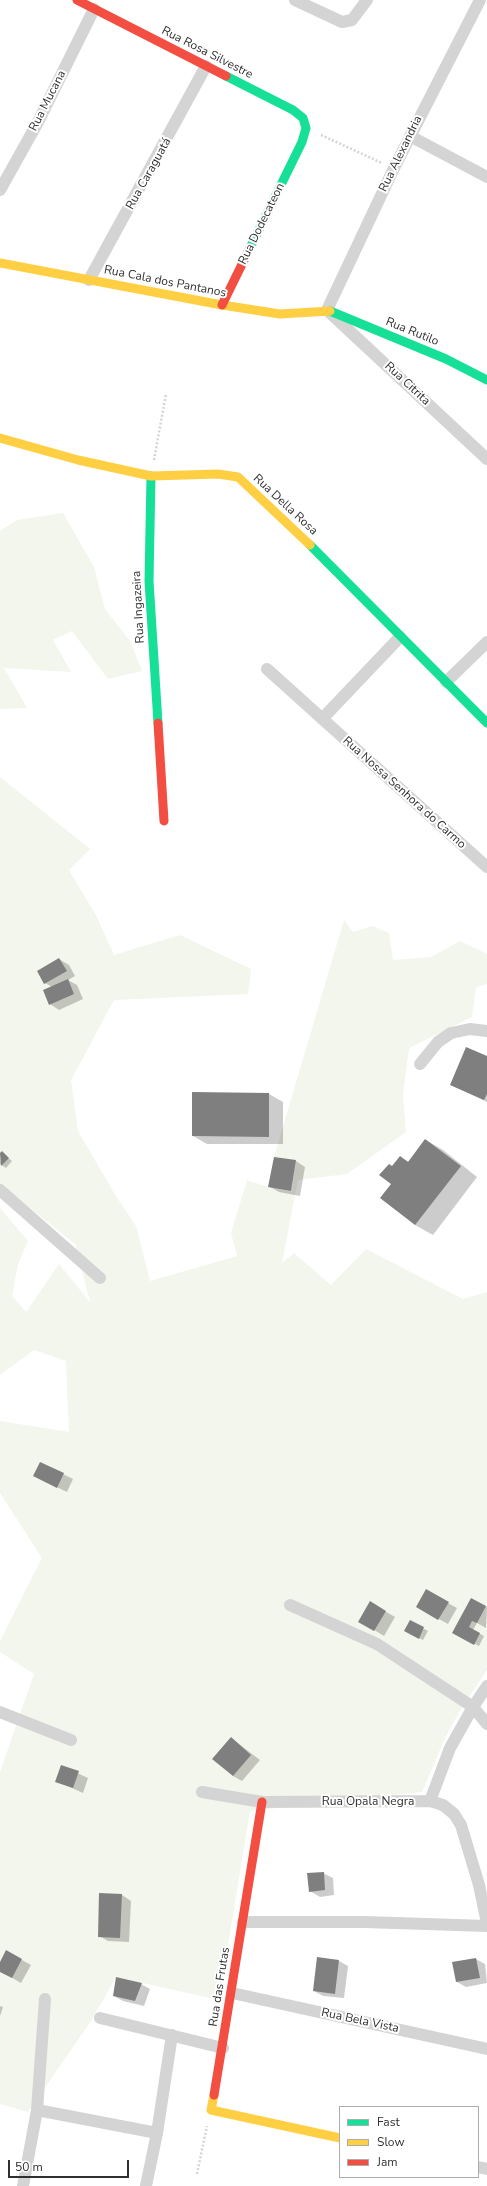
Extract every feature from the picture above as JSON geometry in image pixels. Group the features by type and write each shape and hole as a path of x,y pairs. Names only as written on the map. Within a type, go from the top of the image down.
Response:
{"street":[{"name":"Rua Rosa Silvestre","path":"77,0 293,110 303,118 306,128"},
{"path":"295,0 342,22 352,20 367,0"},
{"name":"Rua Alexandria","path":"327,310 394,168 480,0"},
{"name":"Rua Mucana","path":"0,190 38,122 94,9"},
{"name":"Rua Caraguatá","path":"89,280 206,66"},
{"name":"Rua Dodecateon","path":"222,305 302,142 306,128"},
{"path":"410,136 487,177"},
{"name":"Rua Cala dos Pantanos","path":"0,263 222,305 280,314 327,310"},
{"name":"Rua Rutilo","path":"327,310 446,359 487,380"},
{"name":"Rua Citrita","path":"327,310 485,451"},
{"name":"Rua Della Rosa","path":"0,438 78,460 152,476 218,474 238,477 283,518 487,723"},
{"name":"Rua Ingazeira","path":"152,476 149,581 164,820"},
{"path":"322,719 400,637"},
{"path":"446,682 487,642"},
{"name":"Rua Nossa Senhora do Carmo","path":"267,669 487,867"},
{"path":"420,1064 438,1042 451,1033 470,1029 487,1031"},
{"path":"0,1190 100,1278"},
{"path":"290,1605 377,1644 473,1707 487,1724"},
{"name":"Rua Opala Negra","path":"202,1792 262,1802 430,1802 450,1748 473,1707 487,1686"},
{"path":"0,1712 71,1740"},
{"name":"Rua das Frutas","path":"211,2110 223,2048 262,1802"},
{"path":"243,1922 487,1924 479,1885 461,1825 454,1814 443,1805 430,1802"},
{"name":"Rua Bela Vista","path":"232,1993 487,2049"},
{"path":"23,2186 37,2110 45,1999"},
{"path":"100,2018 223,2048"},
{"path":"146,2186 157,2133 172,2035"},
{"path":"37,2110 157,2133"},
{"path":"211,2110 339,2138"}],"path":[{"path":"306,128 394,168"},
{"path":"152,476 166,394"},
{"path":"197,2174 211,2110"}],"shaded area":[{"path":"63,513 94,567 105,609 130,641 142,671 108,679 72,631 53,640 71,672 4,668 27,708 0,709 0,531 17,520"},
{"path":"0,777 90,849 69,870 97,917 114,955 180,935 251,969 248,994 114,1000 71,1080 78,1131 114,1193 136,1226 150,1281 237,1256 231,1233 247,1180 268,1187 292,1192 296,1160 274,1157 344,920 353,932 372,926 389,933 393,960 431,957 460,941 487,954 487,984 476,987 472,1017 409,1048 403,1095 406,1132 347,1174 298,1180 282,1263 294,1253 331,1285 366,1249 463,1299 487,1292 487,1670 461,1709 445,1738 422,1792 250,1811 219,2000 116,1977 91,2021 28,2112 0,2104 0,1772 34,1674 0,1652 0,1641 42,1558 0,1493 0,1421 69,1432 66,1361 34,1350 0,1375 0,1208 28,1241 18,1264 12,1296 26,1312 59,1264 90,1302 75,1244 0,1184"}],"building":[{"path":"59,958 67,971 44,984 37,971"},
{"path":"68,979 74,994 49,1005 43,990"},
{"path":"466,1047 487,1056 487,1094 484,1100 450,1085"},
{"path":"192,1092 269,1093 269,1137 192,1136"},
{"path":"425,1139 461,1166 415,1225 380,1198 391,1184 379,1175 389,1164 392,1166 400,1156 408,1162"},
{"path":"2,1151 9,1158 1,1166 0,1153"},
{"path":"274,1157 296,1160 291,1191 268,1187"},
{"path":"40,1462 64,1473 57,1488 33,1476"},
{"path":"426,1589 449,1602 438,1620 416,1607"},
{"path":"471,1598 486,1606 477,1623 472,1621 469,1627 480,1633 474,1645 452,1633"},
{"path":"370,1601 386,1611 374,1631 358,1622"},
{"path":"410,1620 424,1627 419,1639 404,1631"},
{"path":"231,1737 251,1755 233,1776 212,1759"},
{"path":"61,1765 79,1771 73,1788 55,1782"},
{"path":"324,1872 325,1890 309,1892 307,1873"},
{"path":"99,1893 122,1894 120,1938 98,1937"},
{"path":"6,1950 22,1959 12,1978 0,1972 0,1962"},
{"path":"317,1957 339,1960 335,1994 313,1991"},
{"path":"476,1958 480,1978 456,1982 452,1962"},
{"path":"116,1977 142,1983 135,2001 113,1996"}],"traffic: fast":[{"path":"226,76 293,110 303,118 306,128 302,142 250,248"},
{"path":"330,311 446,359 487,380"},
{"path":"151,476 149,581 158,723"},
{"path":"310,545 487,723"}],"traffic: slow":[{"path":"0,263 222,305 280,314 330,311"},
{"path":"0,438 78,460 151,476 218,474 238,477 310,545"},
{"path":"214,2095 211,2110 339,2138"}],"traffic: jam":[{"path":"77,0 226,76"},
{"path":"222,305 250,248"},
{"path":"158,723 164,821"},
{"path":"214,2095 262,1802"}]}
